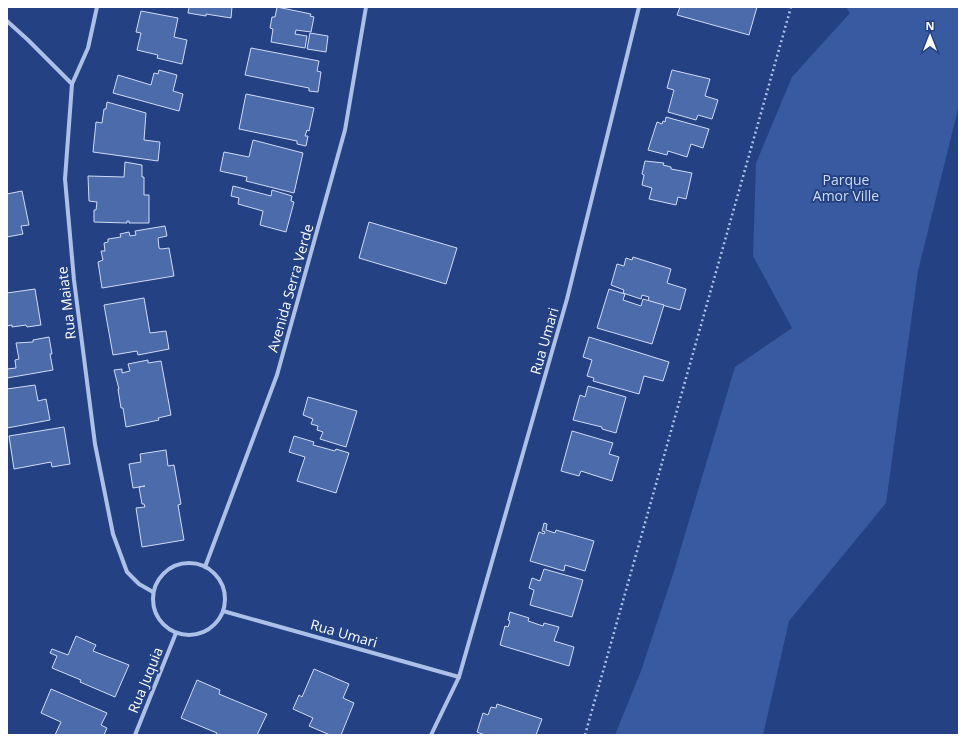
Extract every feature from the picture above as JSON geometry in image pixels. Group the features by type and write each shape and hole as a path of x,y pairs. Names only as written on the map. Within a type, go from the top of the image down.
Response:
{"street":[{"name":"Rua Maiate","path":"97,7 88,48 72,84 65,179 74,280 95,444 113,534 127,572 139,584 153,592"},
{"name":"Avenida Serra Verde","path":"205,567 277,375 345,130 366,7"},
{"name":"Rua Umari","path":"431,735 459,677 567,299 639,7"},
{"path":"7,21 72,84"},
{"path":"192,564 205,567 215,575 222,586 225,598 223,611 216,623 204,632 190,635 176,633 162,624 154,609 153,592 158,580 167,570 179,565 192,564"},
{"name":"Rua Umari","path":"223,611 459,677"},
{"name":"Rua Juquia","path":"135,735 176,633"}],"path":[{"path":"585,735 791,7"}],"green space":[{"name":"Parque Amor Ville","path":"846,7 959,7 959,105 918,271 886,503 789,621 763,735 615,735 641,671 674,571 735,367 792,328 753,256 756,163 792,77 850,13"}],"building":[{"path":"189,7 232,7 231,18 188,13"},
{"path":"277,7 311,14 310,16 314,17 311,32 296,30 295,34 307,36 305,48 271,42 273,29 270,28 272,17 275,17"},
{"path":"680,7 757,7 749,35 677,15"},
{"path":"141,11 178,18 174,37 187,40 182,64 157,58 158,55 137,50 141,33 136,32"},
{"path":"310,33 328,36 326,52 307,49"},
{"path":"251,48 319,61 317,71 321,72 318,92 309,91 309,88 245,75"},
{"path":"159,70 177,75 173,91 183,94 179,111 113,93 118,75 151,85 154,73 158,74"},
{"path":"672,70 710,79 705,96 718,100 712,119 698,115 696,120 668,112 674,90 667,88"},
{"path":"246,94 314,108 309,131 307,130 305,136 308,136 306,146 297,144 297,141 239,129"},
{"path":"107,102 146,113 144,140 160,142 158,161 93,152 96,122 102,123 104,109 106,109"},
{"path":"666,117 709,129 703,148 691,144 687,157 668,151 667,155 648,150 657,122 662,124 663,121 665,122"},
{"path":"253,140 303,153 294,193 246,181 247,177 220,171 224,152 249,157"},
{"path":"645,161 664,163 663,165 671,167 671,169 692,173 686,199 678,197 676,205 649,199 652,188 642,185 644,175 642,174"},
{"path":"125,162 142,165 144,195 149,195 149,223 129,223 129,221 127,221 127,223 94,222 94,210 96,210 97,202 89,201 88,176 124,177"},
{"path":"233,186 271,196 272,190 292,196 291,201 294,202 286,232 260,225 263,211 238,204 239,198 231,196"},
{"path":"22,191 29,225 21,226 23,234 7,237 7,194"},
{"path":"369,222 457,248 446,284 359,258"},
{"path":"165,226 167,236 158,238 159,248 169,248 174,276 102,288 98,262 103,260 101,251 105,251 104,243 108,242 108,239 121,237 120,234 129,232 130,236 136,235 135,231"},
{"path":"633,257 671,269 667,283 686,289 680,310 648,301 649,297 642,295 641,299 623,293 624,290 611,285 617,264 624,266 626,258 632,260"},
{"path":"35,289 41,325 27,327 26,325 12,327 12,325 7,326 7,293"},
{"path":"609,289 625,294 623,300 641,306 643,299 664,305 652,344 597,328"},
{"path":"144,298 150,333 166,331 169,349 138,355 137,351 113,355 104,305"},
{"path":"49,337 53,370 7,378 7,369 16,368 15,360 19,359 16,343 33,342 33,340"},
{"path":"589,337 669,362 663,381 644,376 639,394 593,381 594,378 587,376 592,360 583,357"},
{"path":"148,360 148,363 161,361 171,415 158,418 159,420 126,427 114,370 122,369 122,373 130,371 128,364"},
{"path":"35,385 38,401 46,399 50,420 7,428 7,389"},
{"path":"588,386 626,397 616,433 602,429 602,427 573,420 580,395 585,397"},
{"path":"308,397 357,411 346,447 320,439 323,432 317,430 318,426 311,424 313,419 303,415"},
{"path":"64,427 70,464 52,467 51,462 14,469 9,436"},
{"path":"572,431 613,443 609,454 619,457 612,481 581,471 579,476 561,471"},
{"path":"294,436 314,442 313,445 349,453 336,493 297,481 305,457 289,452"},
{"path":"166,450 168,466 174,465 181,504 178,505 184,540 142,547 136,508 145,507 144,504 142,504 139,487 133,488 129,464 141,462 140,454"},
{"path":"544,523 547,524 546,530 555,533 556,530 594,541 585,571 565,565 564,571 530,561 539,532 544,534 545,532 542,531"},
{"path":"544,569 583,580 572,617 530,605 534,590 529,588 532,578 540,581"},
{"path":"510,612 529,618 528,621 543,626 544,623 559,627 554,641 574,647 569,666 500,645 505,626 508,627 510,621 508,620"},
{"path":"76,636 96,645 93,651 129,665 115,697 80,682 81,680 52,668 57,656 50,653 52,649 68,655"},
{"path":"314,669 349,684 343,698 354,703 341,735 330,735 309,726 313,718 293,709 299,695 302,697"},
{"path":"197,680 220,690 219,694 267,714 257,735 216,735 217,733 181,718"},
{"path":"51,689 107,713 101,725 107,728 104,735 55,735 61,722 41,713"},
{"path":"497,704 542,719 536,735 485,735 477,732 483,713 488,715 491,707 496,708"}]}
